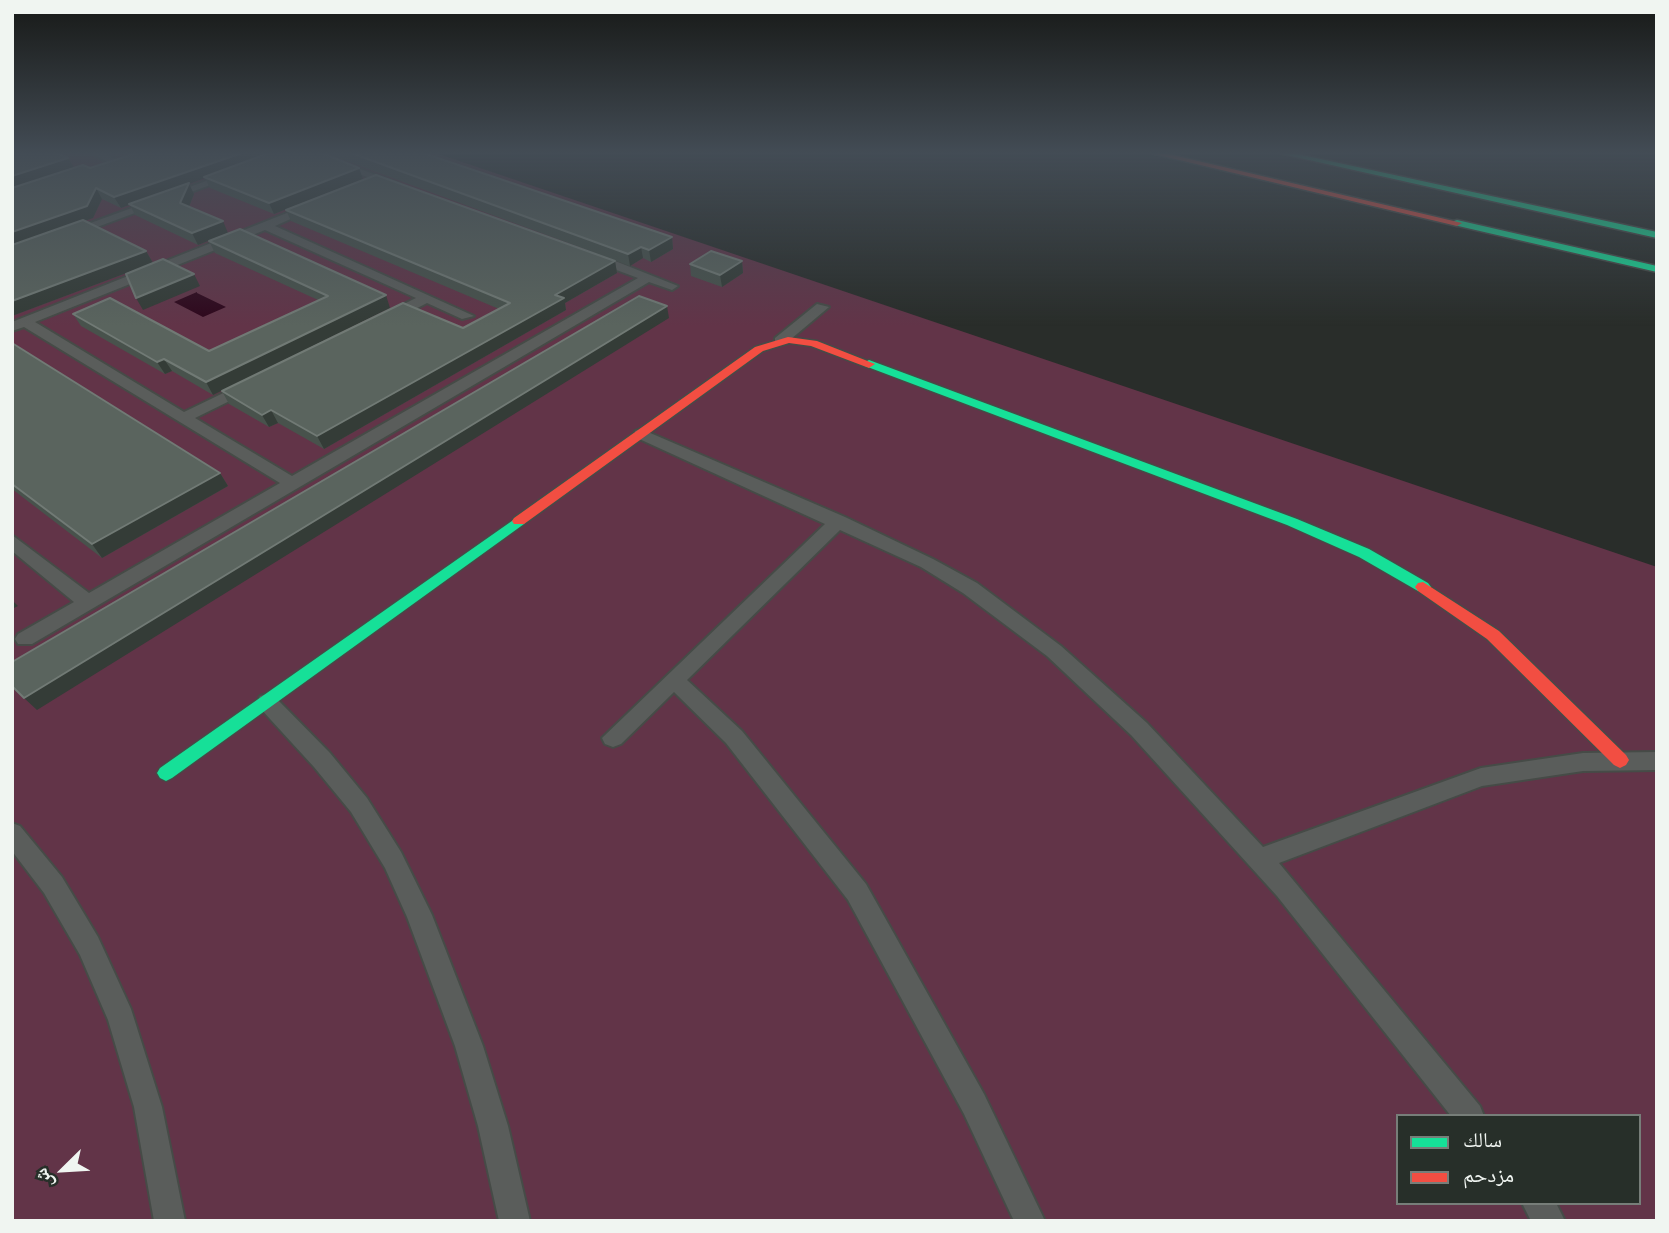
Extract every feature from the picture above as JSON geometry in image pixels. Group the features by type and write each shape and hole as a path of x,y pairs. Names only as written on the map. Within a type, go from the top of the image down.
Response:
{"main road":[{"path":"1404,211 1657,269"},
{"path":"1545,211 1657,235"},
{"path":"1566,211 1657,230"},
{"path":"166,773 759,349 780,341 813,343 1293,522 1364,553 1435,594 1493,635 1552,690 1620,761"}],"street":[{"path":"51,239 131,211"},
{"path":"19,324 301,211"},
{"path":"264,225 467,316"},
{"path":"573,250 673,286"},
{"path":"25,639 649,277"},
{"path":"378,322 427,298"},
{"path":"780,341 822,307"},
{"path":"19,324 293,484"},
{"path":"183,418 257,382"},
{"path":"641,434 839,521 927,563 970,588 1054,651 1139,729 1260,859 1468,1114"},
{"path":"613,738 839,521"},
{"path":"12,541 88,603"},
{"path":"674,680 734,737 857,892 974,1104 1030,1221"},
{"path":"267,702 322,760 359,805 393,860 419,915 469,1046 515,1221"},
{"path":"1260,859 1481,777 1547,765 1657,761"},
{"path":"12,833 53,885 89,946 121,1019 148,1107 170,1221"},
{"path":"1538,1205 1550,1221"}],"shaded area":[{"path":"12,211 606,211 1657,567 1657,1221 12,1221"},
{"path":"197,292 226,307 203,317 174,302"}],"building":[{"path":"12,211 74,211 12,232"},
{"path":"143,211 198,211 223,221 192,233"},
{"path":"287,211 475,211 615,261 555,295 564,298 317,436 271,410 262,415 222,391 403,303 463,328 510,303"},
{"path":"509,211 594,211 672,237 649,250 641,247 628,254"},
{"path":"83,220 146,251 12,301 12,245"},
{"path":"240,229 386,295 206,382 164,359 157,362 73,314 110,298 209,351 328,296 209,241"},
{"path":"711,251 742,261 720,275 690,264"},
{"path":"163,259 194,274 136,298 126,274"},
{"path":"639,296 667,306 24,698 12,686 12,662"},
{"path":"12,343 220,473 92,544 12,484"}],"traffic: fast":[{"path":"1545,211 1657,235"},
{"path":"1457,223 1657,269"},
{"path":"869,364 1292,522 1364,553 1423,587"},
{"path":"166,773 519,521"}],"traffic: jam":[{"path":"1403,211 1457,223"},
{"path":"519,521 759,349 788,340 813,343 869,364"},
{"path":"1423,587 1493,635 1620,760"}]}
